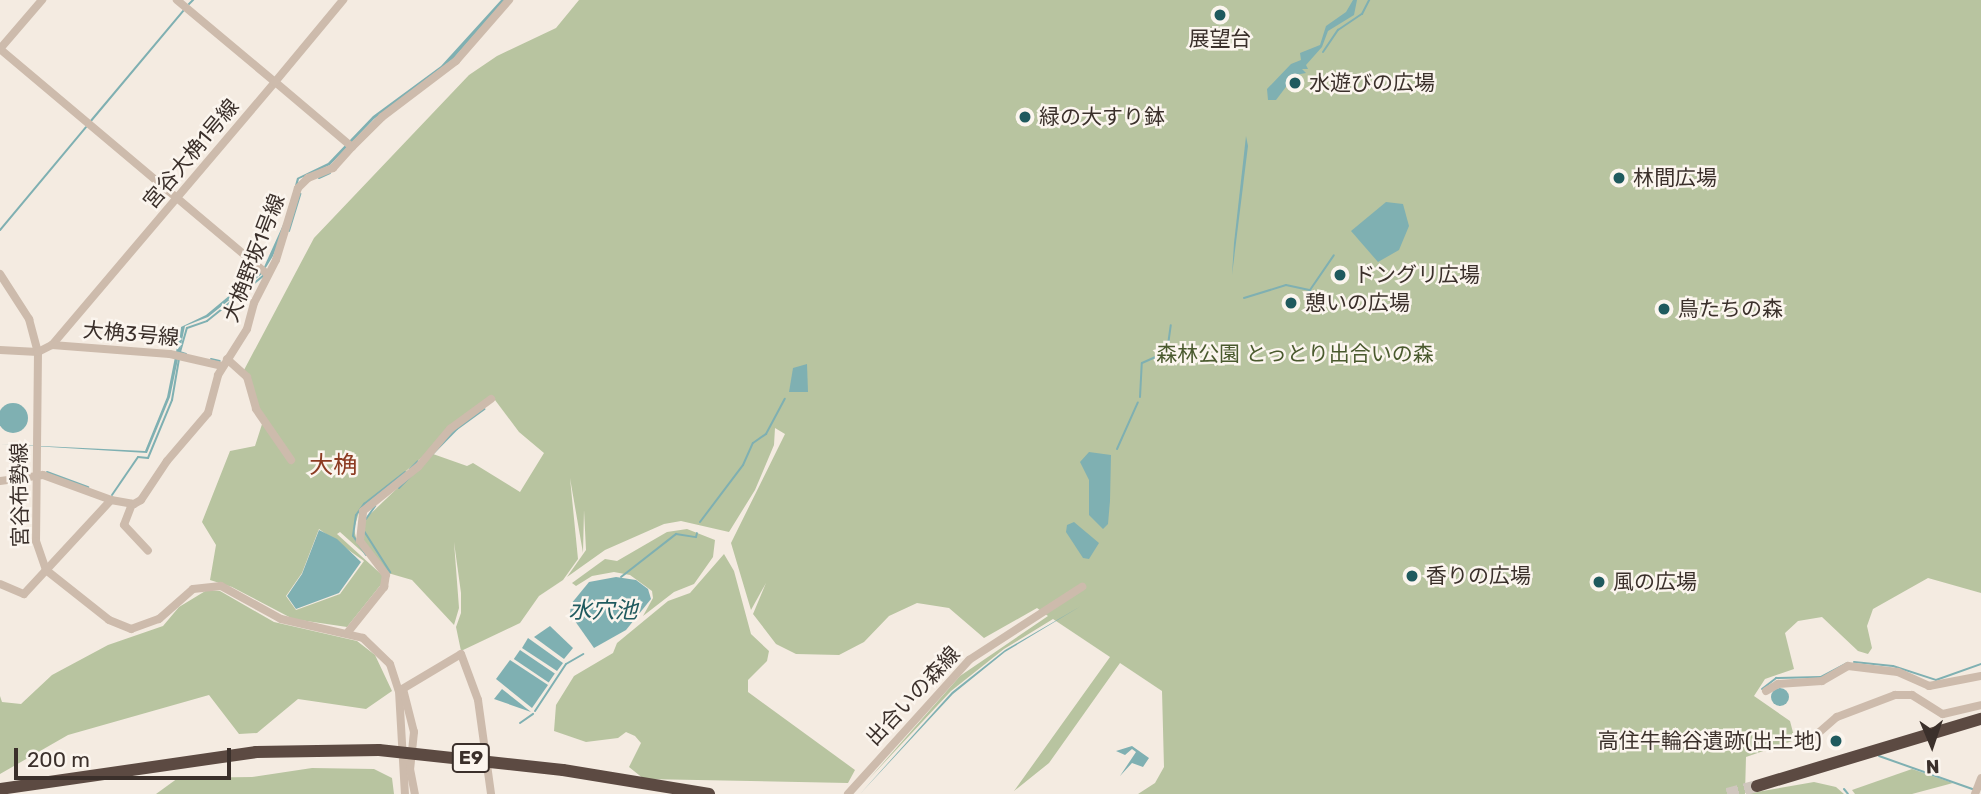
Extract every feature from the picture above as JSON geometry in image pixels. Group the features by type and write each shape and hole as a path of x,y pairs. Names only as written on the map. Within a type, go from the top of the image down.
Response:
{"highway":[{"path":"1758,788 1981,721"},
{"name":"E9","path":"0,792 255,758 379,753 563,772 709,794"},
{"name":"E9","path":"563,772 680,794"}],"street":[{"path":"42,0 0,49 267,274"},
{"path":"177,0 352,147"},
{"path":"275,82 343,0"},
{"name":"大桷野坂1号線","path":"132,504 141,500 152,480 208,413 224,362 247,330 303,181 328,172 382,117 456,61 509,0"},
{"name":"宮谷大桷1号線","path":"52,345 275,82"},
{"name":"宮谷布勢線","path":"0,274 29,319 38,352 37,552 46,570 108,620 131,629 159,619 193,589 207,585 227,589 281,619 348,632 382,655 401,690 405,794"},
{"name":"大桷3号線","path":"38,352 52,345 170,354 224,362"},
{"path":"0,350 38,352"},
{"path":"224,362 246,376 259,415 291,460"},
{"path":"348,632 384,587 386,575 360,541 363,511 418,467 450,429 491,399"},
{"path":"259,415 260,403"},
{"path":"0,481 56,477 111,500 132,504 124,525 148,551"},
{"path":"0,584 24,594 111,500"},
{"name":"出合いの森線","path":"848,794 969,660 1082,587"},
{"path":"415,794 410,769 414,732 401,690 461,654 478,700 491,794"},
{"path":"1766,691 1778,684 1822,681 1848,666 1898,671 1930,686 1981,676"},
{"path":"1808,742 1838,717 1895,695 1913,695 1943,714 1981,705"},
{"path":"1975,794 1981,778"}],"green space":[{"name":"森林公園 とっとり出合いの森","path":"579,0 1981,0 1981,593 1928,578 1873,609 1867,626 1872,648 1868,654 1858,651 1822,617 1798,621 1785,633 1794,669 1765,679 1754,696 1790,721 1795,740 1746,757 1745,794 1138,794 1155,783 1164,767 1162,691 1120,663 1049,763 1014,791 1110,657 1053,619 1004,649 951,691 868,780 960,676 1048,616 1037,608 984,638 949,608 917,603 889,616 864,642 839,655 796,654 776,644 753,614 766,583 751,610 731,543 785,434 775,428 774,445 755,490 729,532 681,521 664,524 605,550 567,577 586,550 584,510 583,553 570,478 578,559 563,580 539,596 520,623 461,651 456,627 461,613 461,593 454,542 459,608 454,625 412,580 388,573 364,542 362,522 433,454 467,466 473,463 520,492 544,453 519,432 492,396 359,512 354,529 357,542 378,566 340,532 337,534 382,575 383,582 347,627 293,619 232,587 210,580 216,545 202,522 230,451 255,446 263,421 244,370 314,238 469,75 497,56 556,28","holes":["319,529 364,561 340,594 296,610 286,596 302,573"]},
{"path":"687,529 715,540 713,557 694,584 674,592 643,616 653,598 652,591 630,575 614,572 592,576 576,586 572,583 605,559 617,561 667,532"},
{"path":"724,554 734,571 751,634 769,651 767,661 748,680 748,692 855,770 848,783 644,779 629,767 641,743 635,736 626,732 618,738 586,742 554,731 556,705 574,676 613,653 617,643 668,601 690,593"},
{"path":"207,590 220,591 274,622 357,641 375,655 392,691 366,709 298,699 257,733 239,734 209,695 68,735 0,774 0,696 2,702 21,704 52,675 108,645 163,626 179,607"},
{"path":"312,768 374,769 392,778 394,794 156,794 178,778 252,777"},
{"path":"1912,769 1953,783 1912,794 1855,794 1852,790"},
{"path":"1814,782 1836,787 1844,794 1745,794"}],"water":[{"path":"501,0 505,0 453,59 374,119 330,165 299,179 289,217 273,256 262,274 208,317 185,326 170,397 147,453 0,444 145,451 167,397 181,327 206,315 264,267 287,216 297,178 328,163 373,116 441,66"},
{"path":"1353,0 1357,0 1354,15 1328,31 1322,47 1306,65 1308,69 1302,69 1306,73 1295,75 1276,100 1268,100 1267,89 1291,64 1301,60 1300,53 1320,45 1326,26 1346,12"},
{"path":"1246,136 1248,146 1232,275 1234,243"},
{"path":"1386,202 1403,204 1409,226 1399,250 1378,262 1351,231"},
{"path":"807,364 808,392 789,392 793,368"},
{"path":"13,403 24,407 28,418 24,429 13,433 2,429 -2,418 2,407"},
{"path":"1089,452 1111,455 1108,524 1103,529 1089,515 1089,480 1080,462"},
{"path":"1074,522 1099,543 1089,559 1083,558 1066,532 1067,525"},
{"path":"319,530 337,539 361,562 339,593 296,609 287,596 302,574"},
{"name":"水穴池","path":"616,577 636,580 648,589 651,599 626,630 594,648 570,614 571,604 589,582"},
{"path":"1081,606 1005,652 953,694 860,794 952,692 1005,650"},
{"path":"550,626 573,648 564,659 534,637"},
{"path":"528,638 563,663 557,671 522,648"},
{"path":"520,650 555,673 549,683 514,659"},
{"path":"510,660 548,685 532,708 496,679"},
{"path":"1780,688 1786,691 1789,697 1786,703 1780,706 1774,703 1771,697 1774,691"},
{"path":"502,689 531,712 494,699"},
{"path":"1132,746 1149,758 1143,767 1132,763 1120,776 1136,752 1132,749 1125,755 1116,751"}],"waterway":[{"path":"189,4 193,0"},
{"path":"1323,52 1338,30 1362,14 1369,0"},
{"path":"90,122 183,11"},
{"path":"0,230 86,127"},
{"path":"319,178 330,173"},
{"path":"289,231 300,194"},
{"path":"1244,298 1286,285 1310,290 1334,255"},
{"path":"186,354 180,352 187,328 207,321 263,276"},
{"path":"1140,397 1142,363 1167,352 1171,325"},
{"path":"112,495 138,457 148,458 172,400 179,359"},
{"path":"211,359 220,361"},
{"path":"700,522 743,465 753,443 766,434 785,399"},
{"path":"1117,449 1138,402"},
{"path":"399,488 457,429 485,409"},
{"path":"410,469 418,461"},
{"path":"47,472 88,487"},
{"path":"366,555 353,536 356,515 364,504 405,472"},
{"path":"366,519 375,506"},
{"path":"364,531 390,572"},
{"path":"621,577 676,534 696,537 697,533"},
{"path":"535,711 566,664 583,654"},
{"path":"1854,662 1893,666 1936,680 1981,664"},
{"path":"1762,689 1776,678 1821,677 1847,663"},
{"path":"520,723 533,714"},
{"path":"1879,756 1972,789"},
{"path":"1844,789 1848,794"}],"tunnel":[{"path":"1727,794 1757,786"}],"place":[{"name":"展望台","path":"1220,15"},
{"name":"水遊びの広場","path":"1295,83"},
{"name":"緑の大すり鉢","path":"1025,117"},
{"name":"林間広場","path":"1619,178"},
{"name":"ドングリ広場","path":"1340,275"},
{"name":"憩いの広場","path":"1291,303"},
{"name":"鳥たちの森","path":"1664,309"},
{"name":"香りの広場","path":"1412,576"},
{"name":"風の広場","path":"1599,582"},
{"name":"高住牛輪谷遺跡(出土地)","path":"1836,741"}],"district":[{"name":"大桷","path":"333,466"}]}
